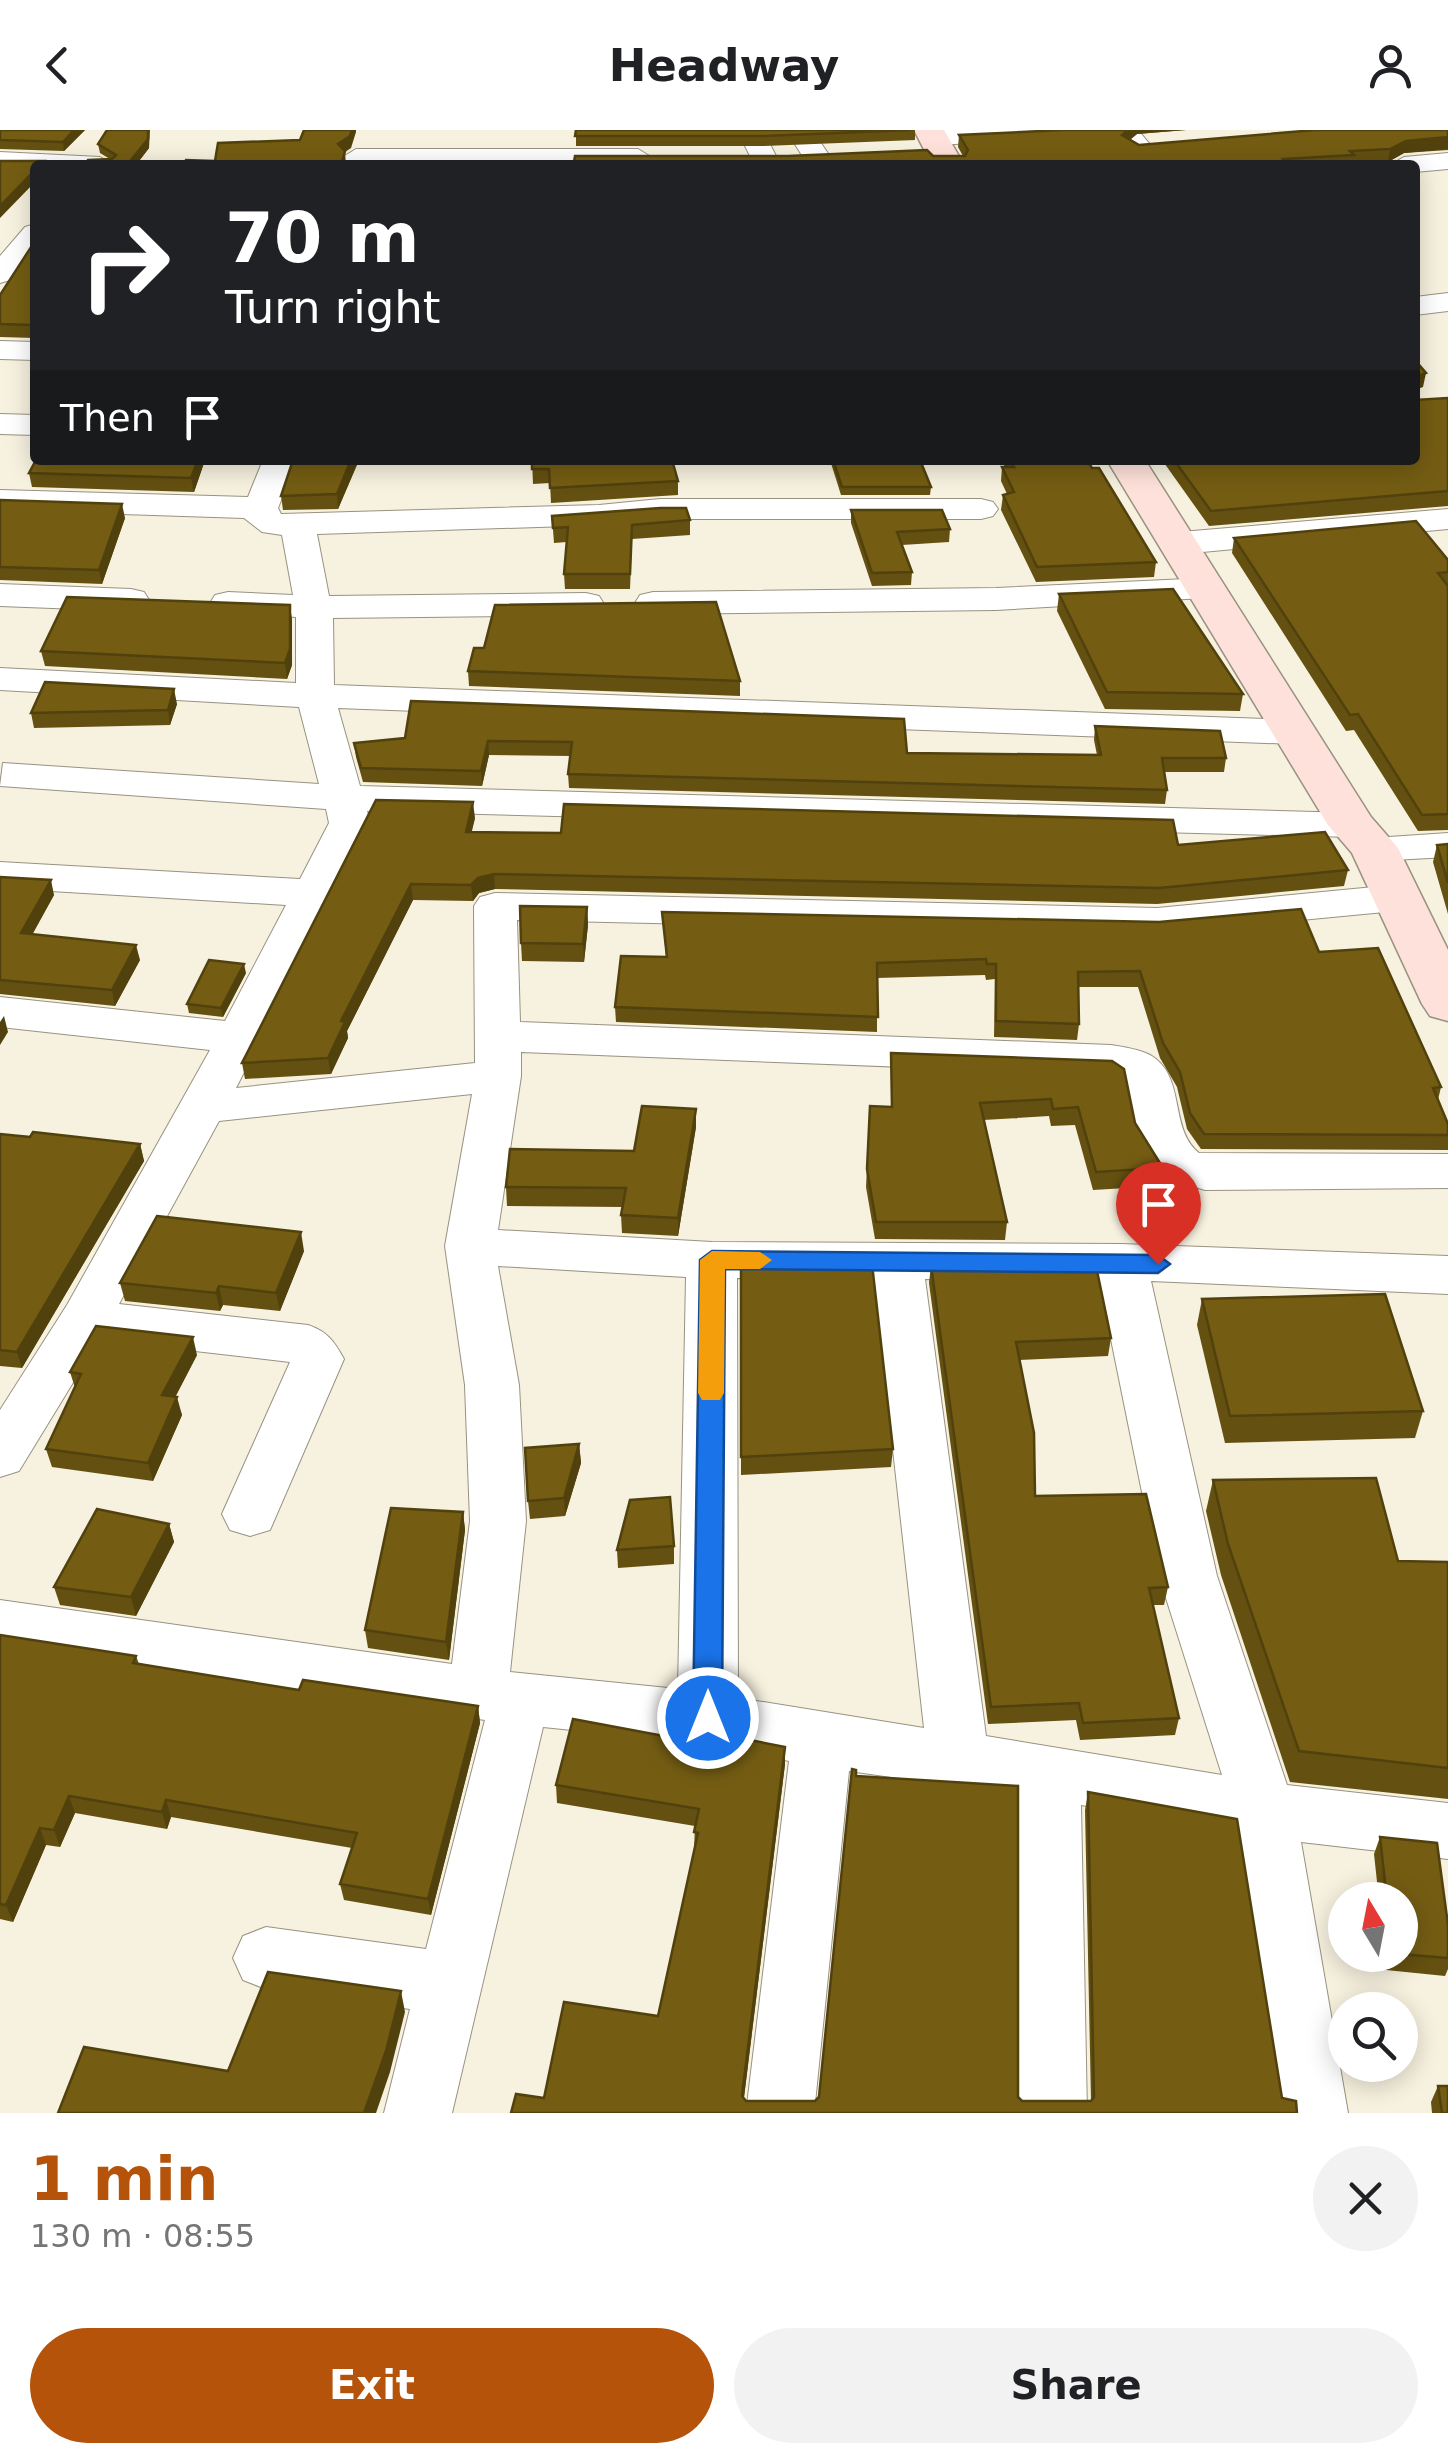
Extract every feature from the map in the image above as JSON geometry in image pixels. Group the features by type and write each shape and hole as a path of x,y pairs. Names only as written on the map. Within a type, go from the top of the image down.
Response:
{"street":[{"path":"750,130 764,158"},
{"path":"799,130 820,160"},
{"path":"931,147 1079,130"},
{"path":"357,151 554,143 668,157"},
{"path":"1138,147 1174,143"},
{"path":"826,160 854,154"},
{"path":"726,157 802,160"},
{"path":"0,160 30,161"},
{"path":"1420,163 1448,161"},
{"path":"1420,169 1448,191"},
{"path":"0,229 30,232"},
{"path":"0,274 30,238"},
{"path":"1420,305 1448,302"},
{"path":"0,350 30,351"},
{"path":"0,424 30,426"},
{"path":"0,1456 21,1381 85,1318 203,1107 350,824 315,696 314,607 300,552 280,517 280,465"},
{"path":"1129,465 1363,836 1448,1004"},
{"path":"0,500 280,517 599,515 660,509 980,509"},
{"path":"1181,543 1445,524"},
{"path":"196,602 314,607 996,599 1208,589"},
{"path":"0,595 157,601"},
{"path":"0,679 315,696 1295,732"},
{"path":"3,775 343,798 1363,836 1448,845"},
{"path":"0,875 312,893"},
{"path":"418,2113 450,1984 499,1696 492,1384 470,1246 496,1056 495,906 1158,921 1395,898"},
{"path":"0,1012 240,1038"},
{"path":"203,1107 496,1056 1111,1060 1136,1067 1145,1078 1167,1158 1180,1169 1204,1174 1448,1171"},
{"path":"470,1246 712,1260 1122,1262 1448,1275"},
{"path":"708,1718 712,1260"},
{"path":"897,1262 958,1758"},
{"path":"1122,1262 1188,1576 1264,1810 1314,2113"},
{"path":"85,1318 308,1345 316,1351 318,1358 250,1514"},
{"path":"0,1624 499,1696 708,1718 822,1741 1050,1772 1264,1810 1448,1831"},
{"path":"780,2113 822,1741"},
{"path":"1050,1772 1053,2113"},
{"path":"266,1958 450,1984"}],"building":[{"path":"0,130 74,130 63,142 0,140"},
{"path":"107,130 148,130 148,139 131,160 88,160 112,159 116,155 98,144"},
{"path":"304,130 352,130 338,144 345,151 342,160 215,160 218,143 300,140"},
{"path":"576,130 911,130 764,136 575,136"},
{"path":"1128,130 1122,135 1139,145 1315,130 1448,130 1448,137 1406,141 1390,149 1284,160 574,160 575,156 788,156 927,150 933,156 965,156 968,150 959,135"},
{"path":"0,161 30,161 30,175 0,206"},
{"path":"30,249 30,325 0,324 0,295"},
{"path":"1448,398 1448,491 1211,511 1178,465 1420,465 1420,400"},
{"path":"33,465 196,465 191,478 29,473"},
{"path":"291,465 349,465 337,494 281,496"},
{"path":"532,465 673,465 678,481 550,488 549,469 532,469"},
{"path":"835,465 922,465 931,487 842,487"},
{"path":"1002,467 1099,468 1156,562 1037,567 1003,495 1014,492"},
{"path":"0,500 122,504 99,570 0,567"},
{"path":"686,508 690,520 632,525 630,574 564,574 568,527 553,528 552,516"},
{"path":"851,510 942,510 950,529 897,532 912,572 872,573"},
{"path":"1416,521 1448,560 1448,572 1438,573 1448,586 1448,814 1422,815 1358,714 1350,715 1234,538"},
{"path":"1173,589 1243,694 1107,692 1059,594"},
{"path":"67,597 290,605 290,649 285,663 41,651"},
{"path":"716,602 740,681 468,671 474,648 484,648 495,605"},
{"path":"45,682 174,689 168,710 31,713"},
{"path":"411,701 904,719 907,753 1101,755 1095,726 1220,731 1226,758 1162,758 1167,790 568,774 572,742 488,741 481,771 361,768 354,743 405,738"},
{"path":"376,800 473,802 466,832 561,833 564,804 1173,820 1178,845 1325,832 1348,870 1159,888 494,874 478,878 471,885 411,884 341,1021 345,1022 328,1058 242,1063"},
{"path":"1448,844 1448,883 1437,845"},
{"path":"0,877 51,880 21,933 136,945 112,990 0,980"},
{"path":"520,906 587,907 583,944 521,943"},
{"path":"1301,909 1319,952 1378,948 1441,1087 1433,1088 1448,1124 1448,1135 1204,1134 1190,1113 1180,1072 1163,1043 1140,971 1078,972 1079,1024 996,1021 996,964 987,964 986,959 877,963 878,1017 615,1007 621,956 667,957 662,912 1159,922"},
{"path":"209,960 244,964 221,1008 187,1004"},
{"path":"891,1053 1112,1061 1124,1069 1135,1123 1163,1168 1096,1172 1078,1107 1053,1109 1051,1099 980,1103 1007,1222 876,1222 867,1169 870,1106 892,1107"},
{"path":"642,1106 696,1109 678,1218 621,1215 626,1188 506,1187 510,1149 634,1151"},
{"path":"33,1132 140,1144 17,1352 0,1350 0,1134 30,1137"},
{"path":"157,1216 301,1232 276,1293 219,1286 216,1293 120,1283"},
{"path":"741,1263 872,1264 893,1449 741,1457"},
{"path":"931,1265 1096,1266 1111,1338 1016,1342 1034,1433 1035,1496 1146,1494 1168,1587 1149,1588 1179,1718 1083,1723 1079,1703 991,1707"},
{"path":"1385,1294 1423,1411 1230,1416 1202,1299"},
{"path":"96,1326 193,1337 162,1395 177,1397 148,1463 46,1449 81,1374 70,1372"},
{"path":"579,1444 564,1498 528,1501 525,1448"},
{"path":"1376,1478 1398,1561 1448,1562 1448,1768 1299,1751 1228,1544 1213,1480"},
{"path":"670,1497 674,1546 617,1550 630,1500"},
{"path":"391,1508 463,1512 446,1642 365,1630"},
{"path":"97,1509 169,1524 131,1597 54,1587"},
{"path":"0,1635 136,1656 133,1663 299,1690 303,1680 478,1706 428,1899 340,1884 357,1833 166,1800 162,1812 69,1796 54,1830 40,1828 6,1905 0,1904"},
{"path":"573,1719 712,1745 715,1733 785,1747 742,2096 746,2101 815,2101 819,2097 852,1769 856,1776 1018,1786 1018,2097 1022,2101 1091,2101 1094,2097 1088,1792 1237,1819 1282,2098 1296,2101 1297,2113 511,2113 516,2094 544,2098 564,2002 658,2016 698,1833 694,1832 699,1809 556,1785"},
{"path":"1380,1837 1437,1843 1448,1925 1448,1958 1418,1956 1418,1882 1385,1882"},
{"path":"268,1972 401,1991 386,2051 364,2113 58,2113 84,2047 228,2071"},
{"path":"1438,2086 1448,2086 1448,2113 1442,2113"}],"slow traffic":[{"path":"711,1393 712,1260 760,1260"}],"route":[{"path":"708,1718 712,1260 1158,1264"}]}
